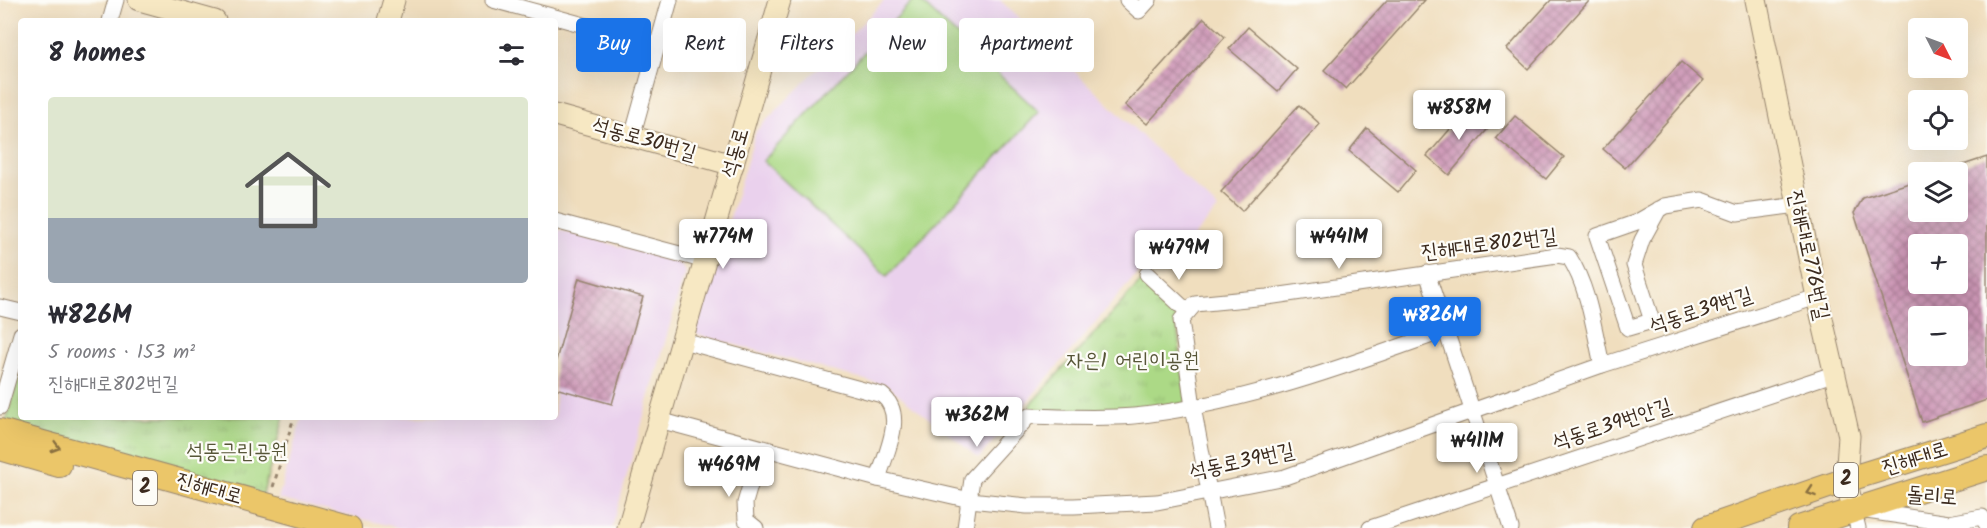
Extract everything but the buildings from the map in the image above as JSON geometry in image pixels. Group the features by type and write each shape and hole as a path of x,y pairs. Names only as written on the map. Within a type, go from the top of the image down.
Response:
{"main road":[{"name":"진해대로","path":"0,431 349,528"},
{"name":"진해대로","path":"1706,528 1987,435"},
{"name":"2","path":"0,448 290,528"},
{"name":"진해대로","path":"1799,528 1855,519 1987,468"}],"street":[{"path":"111,18 116,0"},
{"path":"139,0 204,18"},
{"path":"389,18 394,0"},
{"path":"493,0 657,45"},
{"path":"632,137 670,0"},
{"name":"석동로","path":"628,528 780,0"},
{"path":"1127,0 1139,10 1149,0"},
{"name":"진해대로776번길","path":"1756,0 1833,374 1849,436 1846,480 1855,519"},
{"name":"석동로30번길","path":"558,116 733,165"},
{"path":"1659,209 1642,240 1634,265 1652,321 1628,328 1597,236 1637,222 1659,209 1665,206 1702,200 1737,213 1798,205"},
{"path":"558,222 706,261"},
{"name":"진해대로802번길","path":"1188,312 1195,304 1267,297 1557,255 1569,257 1577,269 1602,365"},
{"path":"1427,273 1511,528"},
{"path":"1147,274 1188,312 1181,320 1216,528"},
{"name":"석동로39번길","path":"659,420 878,479 970,500 1027,506 1120,506 1285,477 1602,365 1817,297"},
{"path":"0,307 18,311"},
{"path":"965,528 972,478 1029,416 1133,416 1194,407 1321,372 1446,330"},
{"path":"682,341 882,395 890,402 895,419 878,479"},
{"path":"0,407 18,344"},
{"name":"석동로39번안길","path":"1370,528 1833,374"},
{"path":"756,528 746,520 745,503 761,448"},
{"name":"돌리로","path":"1855,519 1948,523 1982,517 1987,525"}],"path":[{"path":"268,506 293,420"}],"shaded area":[{"path":"885,0 1000,0 1019,18 959,18 959,72 1075,72 1218,209 1160,274 1146,263 979,458 888,386 695,334 756,131 814,72 855,72 855,30 867,18 867,72 947,72 947,18 867,18"},
{"path":"558,230 679,262 685,272 612,528 400,528 278,499 301,420 558,420"}],"green space":[{"path":"913,0 919,0 938,18 896,18"},
{"path":"947,26 959,37 959,72 996,72 1039,112 887,276 763,161 846,72 855,72 855,62 867,49 867,72 947,72"},
{"name":"자은1 어린이공원","path":"1142,280 1175,311 1187,403 1133,410 1033,411 1029,406"},
{"name":"석동근린공원","path":"18,377 18,420 283,420 262,497 6,422"}]}
